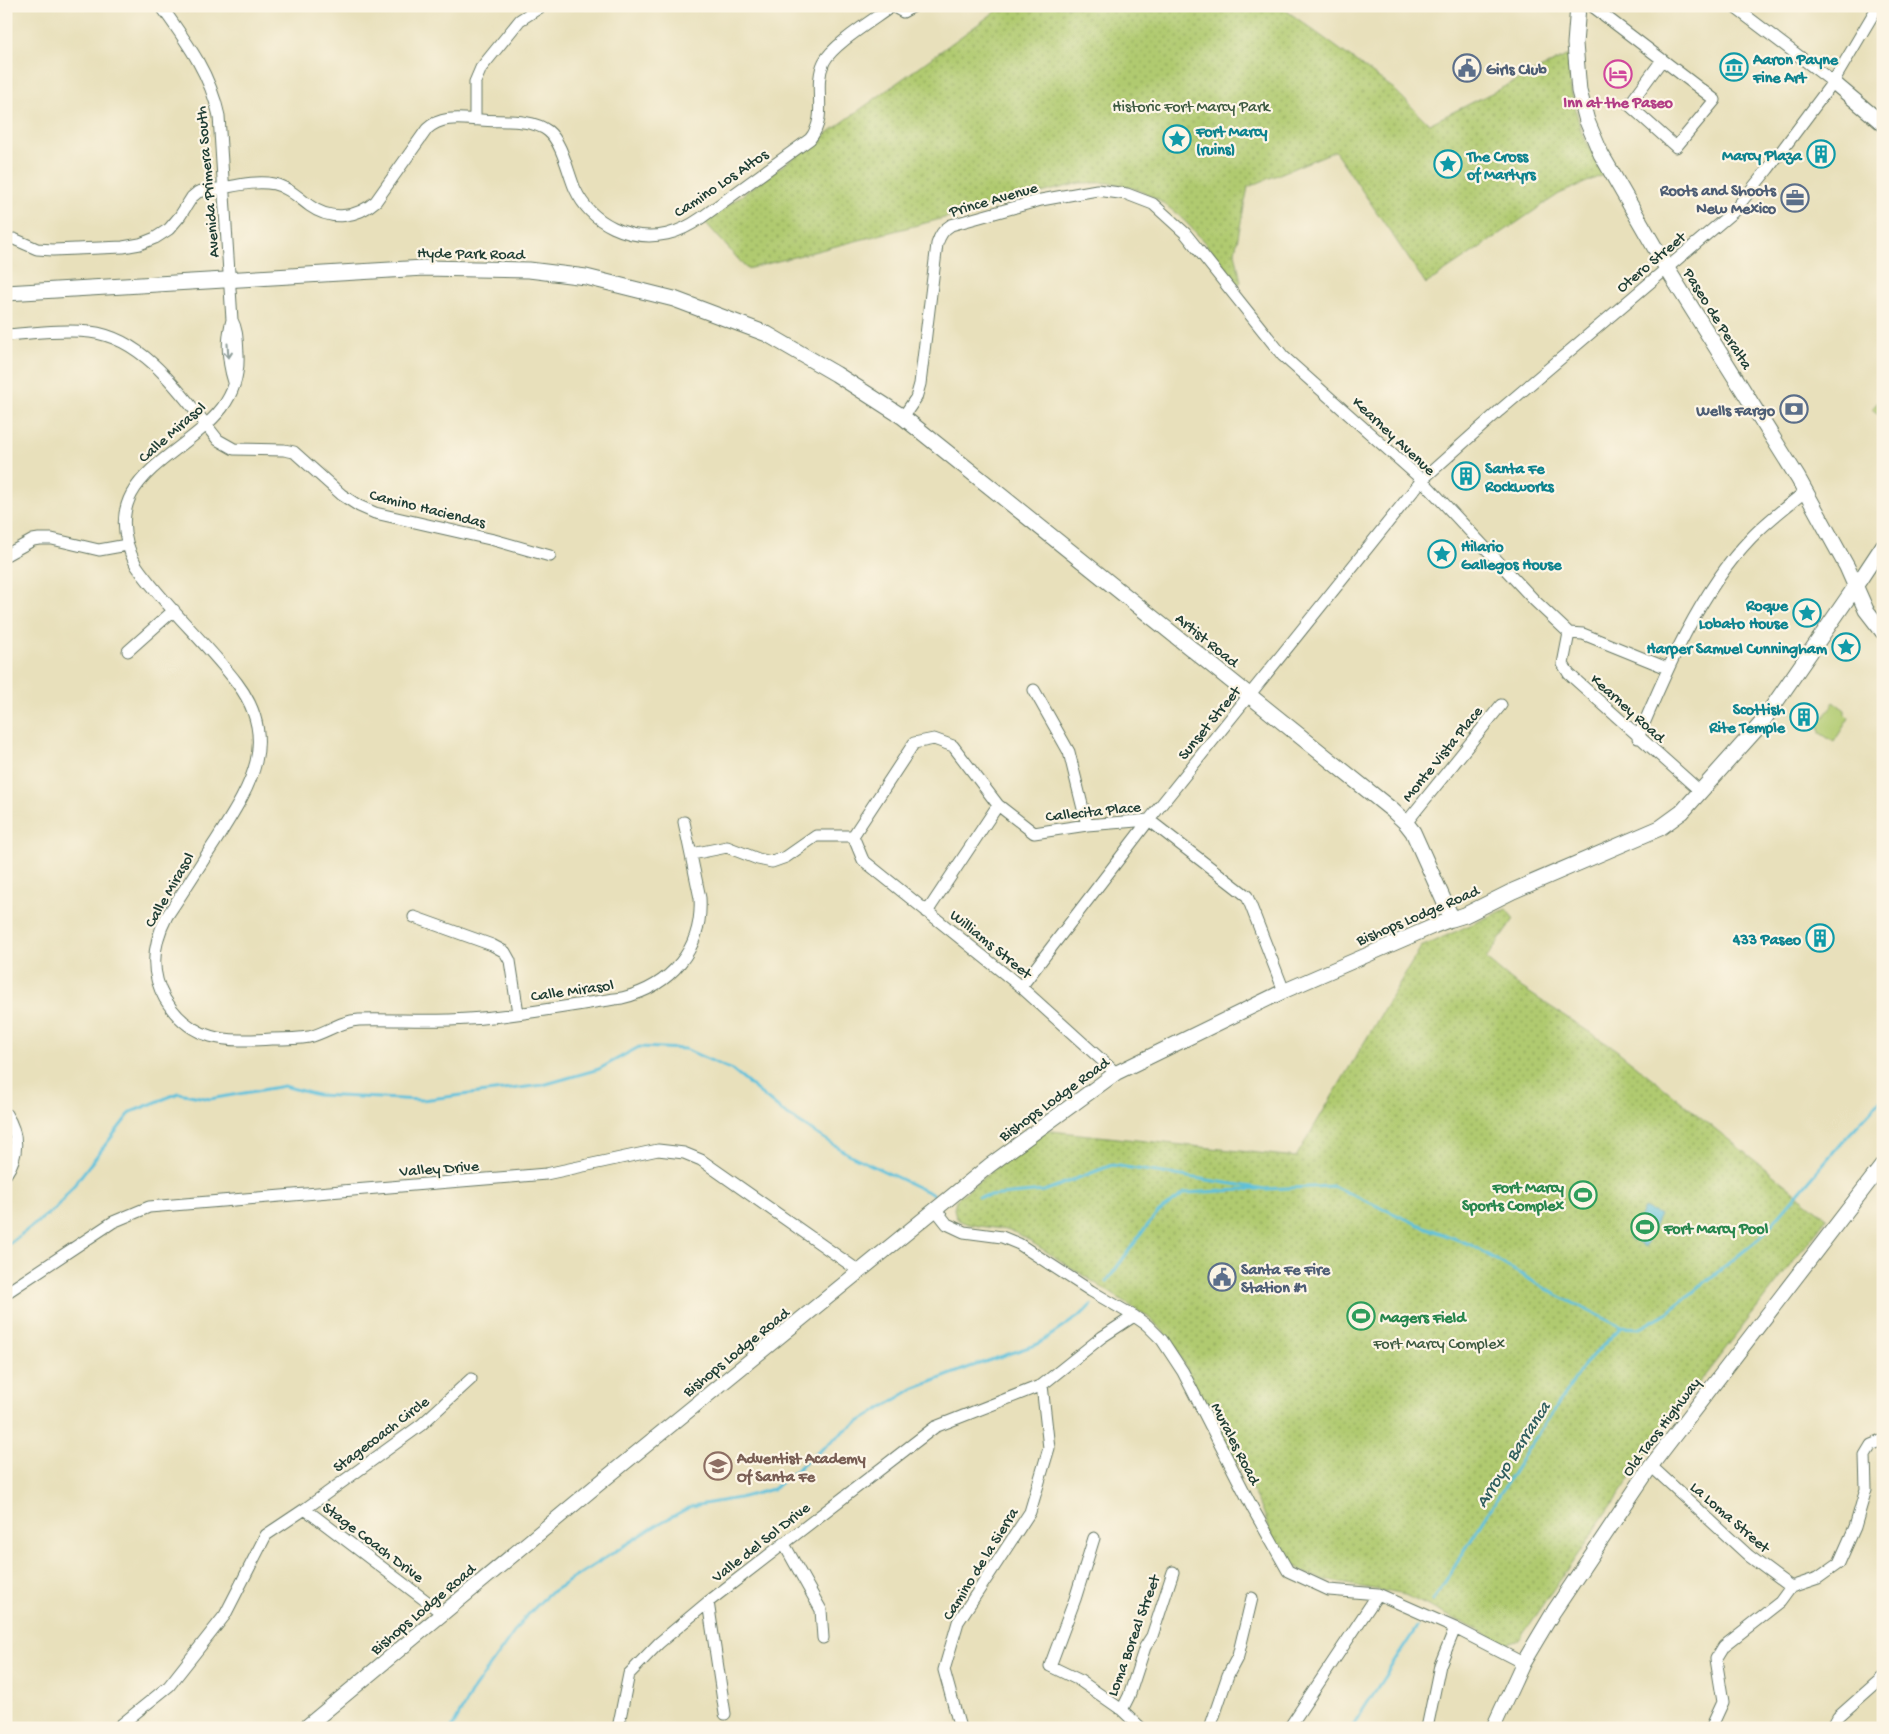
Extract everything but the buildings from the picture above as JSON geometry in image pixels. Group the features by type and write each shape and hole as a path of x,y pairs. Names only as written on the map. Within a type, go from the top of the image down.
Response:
{"main road":[{"name":"Paseo de Peralta","path":"1578,6 1575,44 1579,91 1587,121 1601,154 1666,268 1806,491 1847,567 1866,610 1883,632"},
{"name":"Hyde Park Road","path":"6,293 424,268 529,270 586,277 674,299 767,334 836,374 903,417"},
{"name":"Artist Road","path":"903,417 1406,822 1418,841 1452,919"},
{"name":"Bishops Lodge Road","path":"1452,919 1465,915 1513,891 1660,828 1682,812 1760,725 1856,586"}],"street":[{"name":"Avenida Primera South","path":"161,6 196,55 215,96 221,125 231,279"},
{"path":"475,120 475,82 482,68 520,20 542,6"},
{"name":"Camino Los Altos","path":"14,239 37,249 53,250 123,247 140,244 155,238 169,229 196,193 224,187 263,183 285,188 312,208 323,213 336,216 355,214 367,209 376,201 431,126 440,121 451,119 524,123 547,130 557,143 580,198 598,218 613,228 629,234 651,236 669,234 701,218 810,139 816,130 820,118 821,75 826,59 837,47 892,6 903,12 914,6"},
{"path":"1592,6 1715,100 1676,148 1629,105 1662,60"},
{"path":"1732,6 1833,82 1883,124"},
{"name":"Otero Street","path":"1422,480 1724,220 1745,199 1833,82 1878,6"},
{"name":"Prince Avenue","path":"903,417 916,398 920,384 936,249 939,238 946,228 1041,200 1097,190 1127,194 1153,204"},
{"name":"Kearney Avenue","path":"1153,204 1185,233 1283,356 1422,480 1535,600 1569,633"},
{"name":"Calle Mirasol","path":"231,279 232,320 227,339 229,362 235,382 223,406 205,424 154,466 136,486 130,497 126,513 127,545 131,555 142,573 238,684 254,716 258,740 255,770 244,797 168,916 158,935 154,954 156,974 162,994 176,1014 196,1030 221,1040 236,1041 309,1037 351,1020 459,1020 518,1013 633,995 652,988 669,975 688,951 700,920 700,898 684,822"},
{"name":"Camino Haciendas","path":"6,335 80,331 100,333 121,341 152,362 218,440 234,449 294,452 342,495 368,510 401,520 484,538 550,556"},
{"name":"Sunset Street","path":"1021,987 1150,820 1422,480"},
{"path":"1638,738 1667,668 1705,599 1751,538 1806,491"},
{"path":"6,556 39,539 52,539 104,550 127,545"},
{"path":"1856,586 1883,545"},
{"path":"128,651 174,610"},
{"path":"1569,633 1583,634 1667,668"},
{"name":"Kearney Road","path":"1569,633 1564,664 1569,674 1638,738 1701,792"},
{"path":"1034,690 1069,752 1087,825"},
{"name":"Monte Vista Place","path":"1406,822 1501,705"},
{"name":"Callecita Place","path":"853,836 914,743 934,740 953,746 998,804 1034,833 1087,825 1150,820 1247,896 1284,991"},
{"path":"927,912 998,804"},
{"path":"692,854 727,847 758,859 772,862 786,857 816,836 853,836"},
{"name":"Williams Street","path":"853,836 863,860 1021,987 1116,1073"},
{"path":"414,917 492,945 505,952 510,961 518,1013"},
{"name":"Bishops Lodge Road","path":"305,1728 442,1613 859,1271 1020,1142 1116,1073 1284,991 1452,919"},
{"path":"6,1114 13,1124 17,1137 14,1158 6,1174"},
{"name":"Valley Drive","path":"6,1293 113,1222 149,1207 546,1174 658,1150 676,1151 701,1160 859,1271"},
{"name":"Old Taos Highway","path":"1493,1728 1523,1663 1582,1568 1651,1466 1883,1164"},
{"name":"Murales Road","path":"936,1210 947,1224 964,1232 1002,1237 1019,1244 1134,1316 1147,1325 1162,1340 1182,1372 1253,1509 1288,1571 1329,1590 1378,1594 1455,1628 1523,1663"},
{"name":"Valle del Sol Drive","path":"618,1728 629,1674 659,1643 708,1602 935,1427 1042,1385 1102,1336 1134,1316"},
{"name":"Stagecoach Circle","path":"305,1509 421,1425 471,1379"},
{"name":"Camino de la Sierra","path":"960,1728 944,1670 958,1622 1030,1512 1049,1448 1042,1385"},
{"path":"1711,1728 1724,1702 1716,1659 1724,1646 1780,1602 1791,1587 1818,1578 1839,1563 1855,1528 1866,1489 1865,1455 1871,1445 1883,1440"},
{"name":"La Loma Street","path":"1651,1466 1749,1556 1791,1587"},
{"name":"Stage Coach Drive","path":"118,1728 169,1686 220,1622 266,1535 305,1509 442,1613"},
{"path":"1094,1538 1075,1599 1050,1666 1079,1680 1122,1710 1141,1728"},
{"path":"784,1544 821,1610 823,1638"},
{"name":"Loma Boreal Street","path":"1122,1710 1129,1696 1145,1647 1152,1636 1173,1572"},
{"path":"1289,1728 1378,1594"},
{"path":"1210,1728 1228,1675 1238,1656 1252,1598"},
{"path":"708,1602 725,1714"},
{"path":"1427,1728 1440,1665 1455,1628"},
{"path":"1832,1728 1838,1717 1883,1678"}],"green space":[{"name":"Historic Fort Marcy Park","path":"1003,6 1280,6 1394,89 1429,124 1568,55 1571,90 1581,131 1603,175 1559,194 1426,284 1335,151 1248,187 1235,252 1241,282 1238,285 1200,237 1172,210 1138,190 1113,183 1080,183 747,269 705,222"},
{"path":"1883,396 1883,414 1881,416 1872,409"},
{"path":"1834,702 1845,710 1845,714 1849,718 1834,742 1820,733 1819,724"},
{"name":"Fort Marcy Complex","path":"1506,909 1514,919 1486,959 1516,984 1615,1049 1827,1218 1671,1419 1519,1640 1507,1644 1405,1595 1325,1580 1307,1574 1298,1568 1284,1556 1272,1537 1263,1511 1174,1346 1162,1330 1148,1317 1022,1236 1014,1232 962,1222 956,1218 954,1208 956,1200 1042,1130 1296,1157 1421,947"}],"water":[{"name":"Fort Marcy Pool","path":"1644,1208 1660,1215 1645,1247 1630,1239"}],"waterway":[{"path":"6,1246 56,1208 131,1112 179,1093 210,1099 284,1086 317,1095 422,1100 543,1085 599,1069 639,1047 685,1049 732,1070 783,1112 848,1154 934,1195"},
{"path":"979,1197 1044,1191 1112,1165 1265,1189 1333,1186 1417,1224 1469,1244 1553,1293 1621,1327 1640,1328 1668,1312 1760,1238 1841,1143 1883,1098"},
{"path":"1107,1281 1159,1212 1185,1193 1259,1189"},
{"path":"452,1728 471,1693 522,1621 547,1595 660,1523 692,1506 739,1498 773,1489 844,1431 913,1389 1038,1344 1082,1314 1091,1305"},
{"name":"Arroyo Barranca","path":"1433,1601 1530,1446 1585,1364 1621,1327"},
{"name":"Arroyo Barranca","path":"1351,1728 1417,1627"}],"place":[{"name":"Aaron Payne Fine Art","path":"1734,67"},
{"name":"Girls Club","path":"1467,68"},
{"name":"Inn at the Paseo","path":"1618,74"},
{"name":"Fort Marcy (ruins)","path":"1177,139"},
{"name":"Marcy Plaza","path":"1821,154"},
{"name":"The Cross of Martyrs","path":"1448,164"},
{"name":"Roots and Shoots New Mexico","path":"1795,198"},
{"name":"Wells Fargo","path":"1794,409"},
{"name":"Santa Fe Rockworks","path":"1466,476"},
{"name":"Hilario Gallegos House","path":"1442,554"},
{"name":"Roque Lobato House","path":"1807,613"},
{"name":"Harper Samuel Cunningham","path":"1846,647"},
{"name":"Scottish Rite Temple","path":"1804,717"},
{"name":"433 Paseo","path":"1820,938"},
{"name":"Fort Marcy Sports Complex","path":"1583,1195"},
{"name":"Fort Marcy Pool","path":"1645,1227"},
{"name":"Santa Fe Fire Station #1","path":"1222,1277"},
{"name":"Magers Field","path":"1361,1316"},
{"name":"Adventist Academy Of Santa Fe","path":"718,1466"}]}
